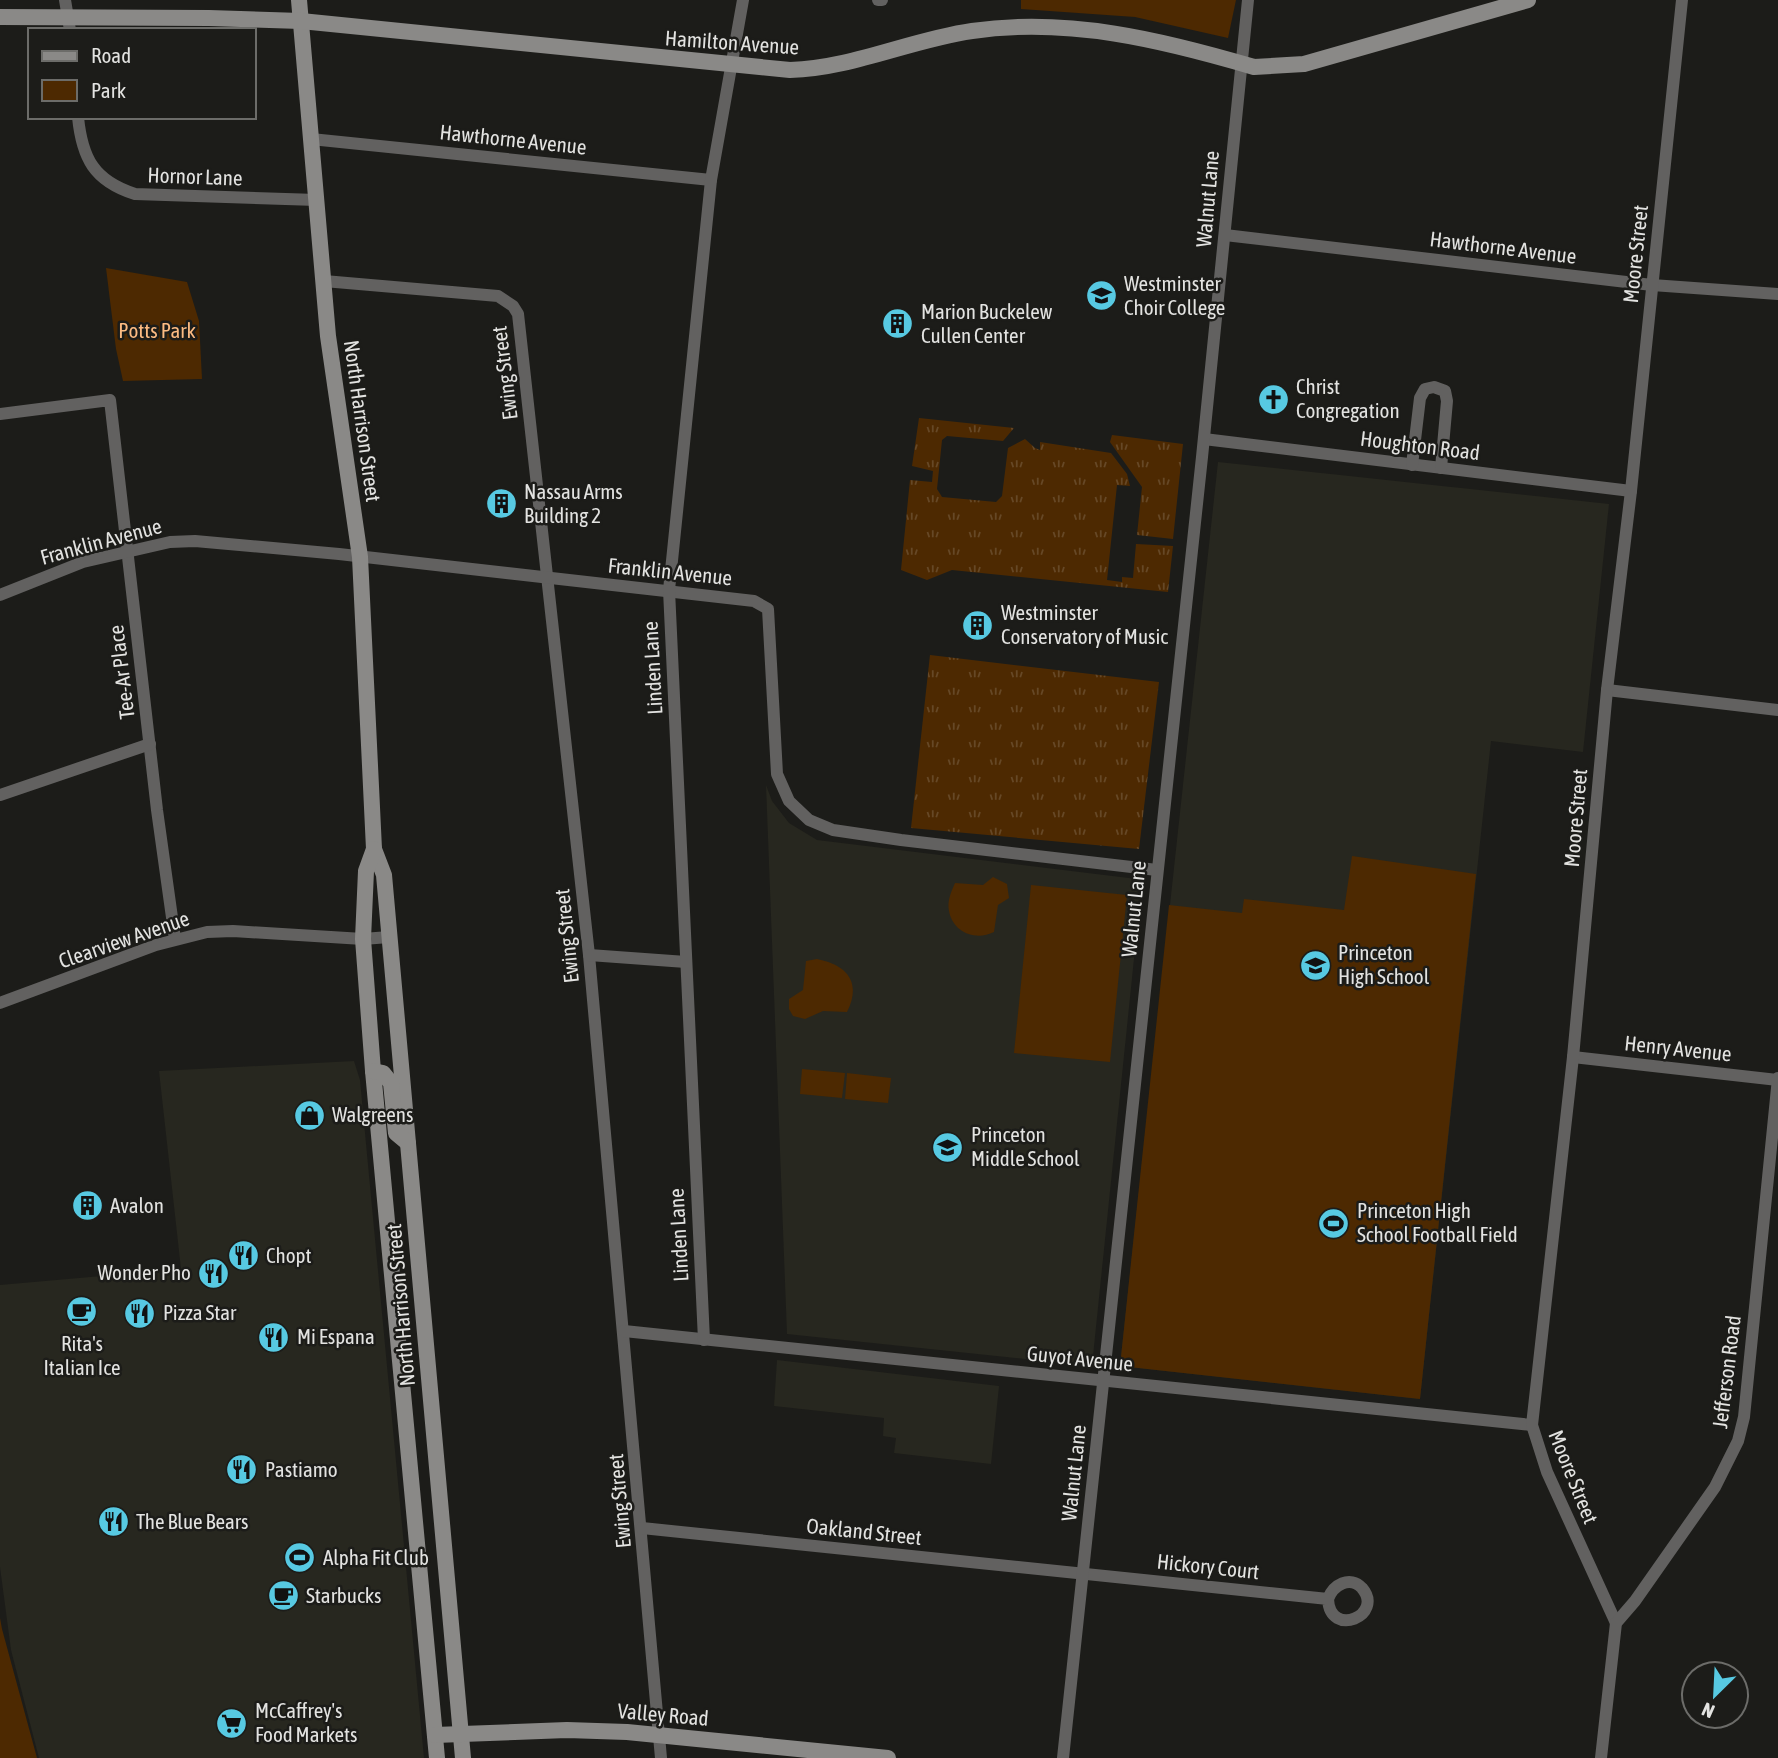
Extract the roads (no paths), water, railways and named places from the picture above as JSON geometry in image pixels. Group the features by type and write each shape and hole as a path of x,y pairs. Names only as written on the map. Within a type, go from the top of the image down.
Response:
{"street":[{"path":"65,0 69,23"},
{"name":"North Harrison Street","path":"299,0 328,336 360,557 374,849 384,875 463,1758"},
{"name":"Linden Lane","path":"704,1339 669,590 711,180 743,0"},
{"name":"Walnut Lane","path":"1063,1758 1204,439 1248,0"},
{"name":"Hamilton Avenue","path":"0,17 69,23 209,18 301,21 731,66 809,69 934,39 1004,27 1075,29 1146,38 1268,68 1304,64 1528,0"},
{"name":"Moore Street","path":"1616,1623 1547,1472 1532,1425 1573,1057 1607,690 1631,491 1682,0"},
{"name":"Hornor Lane","path":"78,119 82,148 89,162 98,173 120,189 135,194 317,200"},
{"name":"Hawthorne Avenue","path":"311,139 711,180"},
{"name":"Hawthorne Avenue","path":"1225,235 1652,285 1778,294"},
{"name":"Ewing Street","path":"324,281 498,296 513,306 518,314 589,955 661,1758"},
{"path":"1412,465 1420,398 1425,389 1434,387 1445,391 1447,401 1441,468"},
{"name":"Tee-Ar Place","path":"0,414 110,400 174,939"},
{"name":"Houghton Road","path":"1204,439 1631,491"},
{"name":"Franklin Avenue","path":"0,595 83,562 170,542 195,541 754,601 768,609 777,774 789,801 808,820 833,830 901,840 1157,870"},
{"path":"1607,690 1778,710"},
{"path":"0,795 150,744"},
{"name":"North Harrison Street","path":"374,849 366,871 363,939 437,1758"},
{"name":"Clearview Avenue","path":"0,1003 174,939 207,932 233,931 363,939 389,937"},
{"path":"589,955 686,962"},
{"path":"369,1016 396,1002"},
{"name":"Henry Avenue","path":"1573,1057 1778,1080"},
{"path":"373,1071 383,1073 391,1083 396,1133 408,1143"},
{"name":"Jefferson Road","path":"1616,1623 1635,1601 1715,1487 1738,1441 1744,1417 1778,1080"},
{"path":"388,1225 408,1204 412,1186"},
{"name":"Guyot Avenue","path":"624,1331 1532,1425"},
{"name":"Oakland Street","path":"642,1528 1083,1574"},
{"name":"Hickory Court","path":"1083,1574 1328,1599"},
{"path":"1601,1758 1616,1623"},
{"name":"Valley Road","path":"435,1735 566,1730 659,1735 888,1758"}],"place":[{"name":"Westminster Choir College","path":"1101,296"},
{"name":"Marion Buckelew Cullen Center","path":"898,324"},
{"name":"Christ Congregation","path":"1273,399"},
{"name":"Nassau Arms Building 2","path":"501,504"},
{"name":"Westminster Conservatory of Music","path":"978,625"},
{"name":"Princeton High School","path":"1315,965"},
{"name":"Walgreens","path":"309,1115"},
{"name":"Princeton Middle School","path":"948,1147"},
{"name":"Avalon","path":"87,1206"},
{"name":"Princeton High School Football Field","path":"1334,1223"},
{"name":"Chopt","path":"243,1256"},
{"name":"Wonder Pho","path":"214,1273"},
{"name":"Rita's Italian Ice","path":"82,1312"},
{"name":"Pizza Star","path":"140,1313"},
{"name":"Mi Espana","path":"274,1337"},
{"name":"Pastiamo","path":"242,1470"},
{"name":"The Blue Bears","path":"113,1522"},
{"name":"Alpha Fit Club","path":"300,1558"},
{"name":"Starbucks","path":"283,1596"},
{"name":"McCaffrey's Food Markets","path":"232,1723"}],"park label":[{"name":"Potts Park","path":"157,331"}]}
